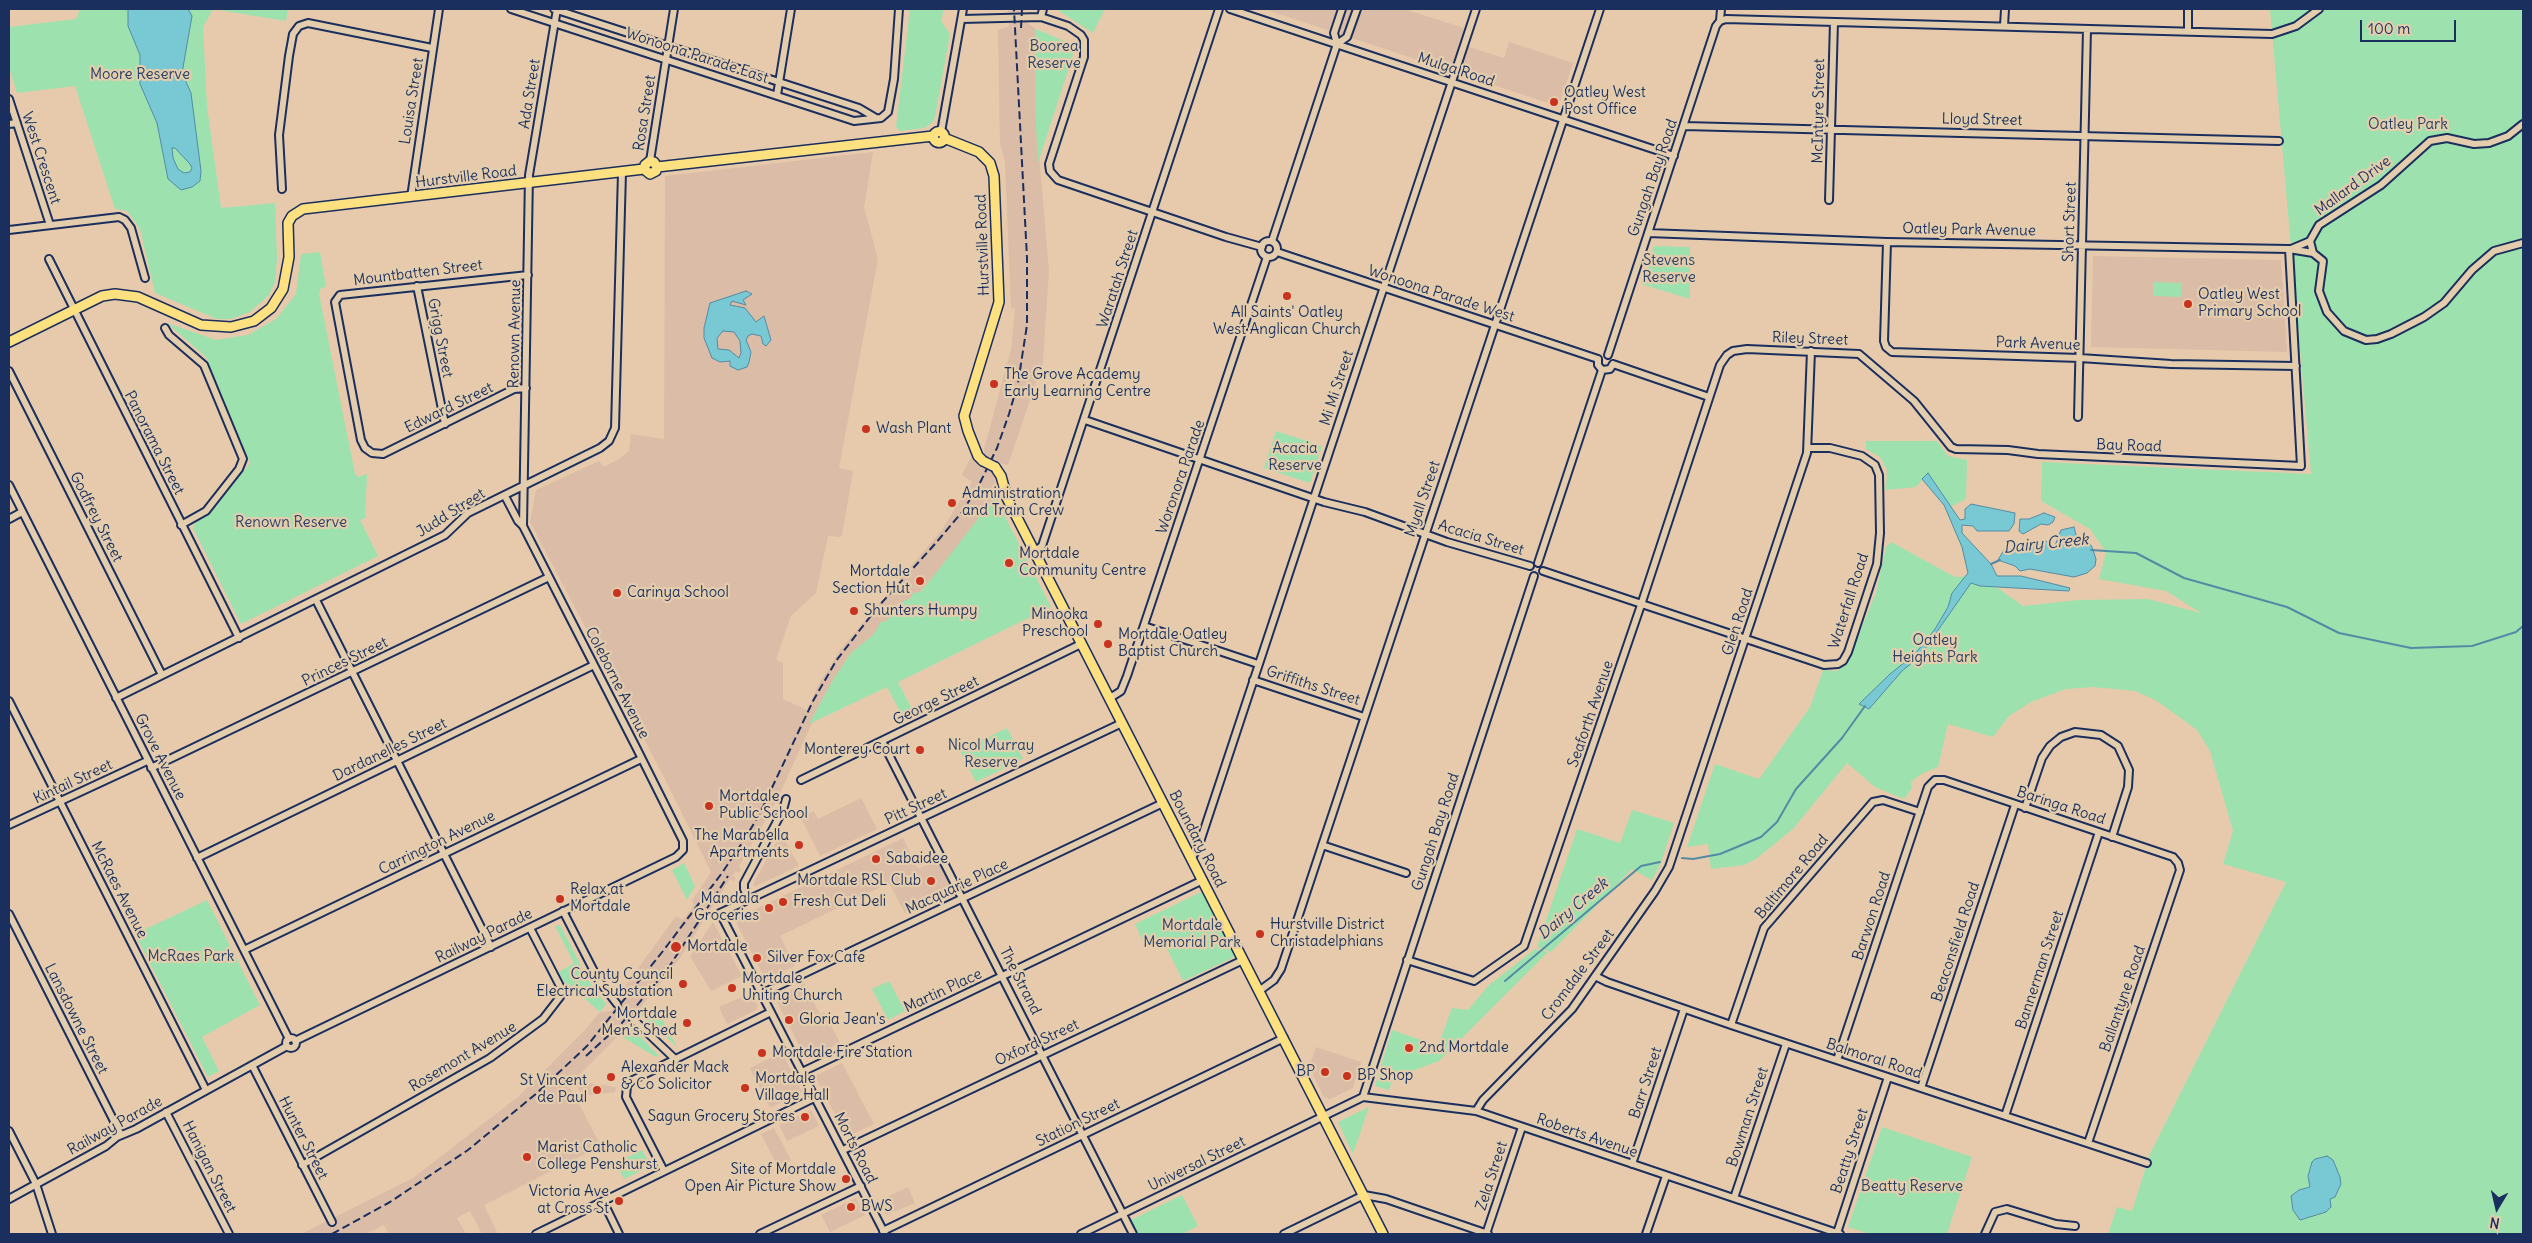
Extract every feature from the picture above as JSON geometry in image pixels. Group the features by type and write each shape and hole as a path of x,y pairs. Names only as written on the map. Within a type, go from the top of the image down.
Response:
{"main road":[{"name":"Hurstville Road","path":"74,310 102,296 120,294 138,297 201,325 231,327 254,321 271,308 283,289 288,257 287,227 292,216 303,209 622,172 650,166 939,135 983,154 992,167 994,176 998,308 964,416 978,456 983,461"},
{"path":"9,342 74,310"},
{"name":"Boundary Road","path":"983,461 995,467 1001,476 1007,498 1034,552 1383,1234"}],"street":[{"name":"Louisa Street","path":"411,197 439,9"},
{"name":"Wonoona Parade East","path":"511,9 666,58 854,121 876,118"},
{"name":"Wonoona Parade East","path":"556,9 859,108 876,118"},
{"name":"Ada Street","path":"530,183 556,9"},
{"name":"Rosa Street","path":"650,166 674,9"},
{"path":"776,95 791,9"},
{"path":"876,118 885,116 891,100 899,9"},
{"path":"939,135 963,9"},
{"path":"1040,17 1044,9"},
{"name":"Waratah Street","path":"1034,552 1042,546 1085,420 1219,9"},
{"name":"Mulga Road","path":"1230,9 1674,156"},
{"path":"1272,241 1337,44 1334,33 1342,9"},
{"path":"1337,44 1347,38 1357,9"},
{"name":"Mi Mi Street","path":"1191,859 1198,848 1476,9"},
{"name":"Myall Street","path":"1259,990 1279,974 1600,9"},
{"name":"Gungah Bay Road","path":"1608,355 1716,26 1720,21 1721,9"},
{"path":"2004,9 2004,26"},
{"path":"2188,9 2188,31"},
{"path":"1720,21 1726,19 2272,34 2296,26 2319,9"},
{"path":"962,19 1040,17 1056,21 1081,35 1086,46 1050,160 1050,172 1055,178 1153,213 1262,247"},
{"name":"McIntyre Street","path":"1829,200 1834,22"},
{"path":"282,189 279,135 293,34 299,26 308,23 432,48"},
{"name":"Short Street","path":"2078,417 2086,135 2086,29"},
{"name":"West Crescent","path":"9,99 50,225"},
{"path":"9,124 16,123"},
{"name":"Mallard Drive","path":"2310,241 2319,225 2381,185 2430,141 2447,138 2474,144 2489,143 2508,136 2523,124"},
{"name":"Lloyd Street","path":"1684,126 2279,141"},
{"name":"Judd Street","path":"116,698 445,535 465,516 600,448 611,439 614,431 622,172"},
{"name":"Renown Avenue","path":"525,486 530,183"},
{"path":"9,230 119,217 125,220 131,228 145,278"},
{"name":"Oatley Park Avenue","path":"1648,233 1887,242 2289,249"},
{"path":"1272,241 1277,247 1277,252 1274,256 1267,257 1262,252 1262,247 1265,242 1272,241"},
{"path":"2289,249 2310,241 2313,253"},
{"name":"Park Avenue","path":"1887,242 1884,341 1889,350 1897,353 2080,358 2171,364 2296,366"},
{"path":"2289,249 2313,253 2324,261 2319,291 2323,306 2332,319 2350,335 2366,340 2377,340 2392,334 2437,309 2454,294 2472,270 2494,251 2523,243"},
{"path":"2289,249 2296,366"},
{"name":"Wonoona Parade West","path":"1277,252 1598,359"},
{"name":"Woronora Parade","path":"1110,698 1123,688 1267,257"},
{"name":"Panorama Street","path":"48,259 239,638"},
{"name":"Mountbatten Street","path":"383,454 369,452 361,440 335,302 340,295 528,274"},
{"name":"Grigg Street","path":"417,286 445,424"},
{"path":"165,328 169,335 204,365 243,459 239,469 206,511 181,525"},
{"name":"Riley Street","path":"1720,365 1726,355 1741,349 1852,352 1864,356 1914,400 1951,447 1956,449"},
{"name":"Glen Road","path":"1654,893 1676,850 1808,448 1811,351"},
{"path":"1608,355 1613,360 1613,364 1610,369 1602,370 1598,365 1598,359 1601,356 1608,355"},
{"path":"1613,364 1709,397"},
{"name":"Seaforth Avenue","path":"1407,960 1474,980 1524,946 1641,605 1720,365"},
{"name":"Bay Road","path":"1956,449 2008,450 2038,454 2301,466 2296,366"},
{"name":"Godfrey Street","path":"9,370 162,675"},
{"path":"1538,563 1602,370"},
{"name":"Edward Street","path":"383,454 514,390 526,388"},
{"name":"Acacia Street","path":"1085,420 1201,458 1313,498 1365,512 1424,534 1530,566"},
{"name":"Waterfall Road","path":"1746,639 1824,665 1838,664 1846,657 1877,564 1880,533 1879,475 1875,465 1862,456 1830,448 1808,448"},
{"name":"Grove Avenue","path":"9,485 147,761 292,1040"},
{"name":"Coleborne Avenue","path":"523,526 525,486"},
{"name":"Coleborne Avenue","path":"505,496 518,521 523,526 683,841 682,852"},
{"path":"9,519 22,512"},
{"path":"1538,563 1530,566 1530,573 1538,576 1543,571"},
{"path":"1538,563 1542,566 1543,571"},
{"path":"1543,571 1746,639"},
{"name":"Gungah Bay Road","path":"1363,1097 1534,576"},
{"name":"Princes Street","path":"151,768 549,577"},
{"path":"316,600 491,947"},
{"name":"Griffiths Street","path":"1144,626 1258,664"},
{"name":"George Street","path":"801,780 1081,644"},
{"name":"Dardanelles Street","path":"197,858 594,665"},
{"name":"Griffiths Street","path":"1253,680 1364,717"},
{"name":"McRaes Avenue","path":"9,701 206,1090"},
{"name":"Pitt Street","path":"720,913 1122,723"},
{"path":"2025,808 2042,758 2050,746 2061,738 2075,732 2101,735 2118,746 2129,770 2128,787 2112,837"},
{"name":"The Strand","path":"882,741 1004,976 1133,1234"},
{"name":"Carrington Avenue","path":"244,950 642,759"},
{"name":"Kintail Street","path":"9,825 147,761"},
{"name":"Baringa Road","path":"1933,781 1944,780 2173,857 2178,862"},
{"name":"Barwon Road","path":"1837,1060 1928,787 1933,781"},
{"path":"749,899 744,889 744,883 783,810 786,799"},
{"name":"Baltimore Road","path":"1731,1025 1764,928 1872,802 1883,800 1920,812"},
{"name":"Macquarie Place","path":"761,994 1163,803"},
{"name":"Beaconsfield Road","path":"1921,1088 2015,805"},
{"name":"Bannerman Street","path":"2004,1116 2099,832"},
{"path":"1322,845 1406,873"},
{"name":"Railway Parade","path":"9,1199 106,1146 121,1135 136,1129 287,1046 294,1047 292,1040 676,858 682,852"},
{"name":"Ballantyne Road","path":"2088,1143 2180,870 2178,862"},
{"name":"Martin Place","path":"802,1072 1203,880"},
{"name":"Cromdale Street","path":"1476,1111 1483,1100 1558,1024 1654,893"},
{"path":"563,911 599,980 618,1004"},
{"name":"Morts Road","path":"720,913 884,1232"},
{"name":"Lansdowne Street","path":"9,914 121,1135"},
{"name":"Rosemont Avenue","path":"302,1165 490,1058 543,1020 560,997 562,990 530,928"},
{"name":"Oxford Street","path":"843,1150 1243,960"},
{"name":"Balmoral Road","path":"1595,976 1607,982 1786,1044 2147,1163"},
{"name":"Barr Street","path":"1632,1164 1684,1009"},
{"path":"664,1171 625,1091 631,1082 771,1012"},
{"path":"632,1018 676,1060"},
{"name":"Station Street","path":"884,1232 1284,1038"},
{"name":"Bowman Street","path":"1734,1198 1786,1044"},
{"name":"Hunter Street","path":"252,1065 332,1222"},
{"name":"Beatty Street","path":"1838,1234 1888,1077"},
{"path":"536,1234 816,1097"},
{"path":"1324,1116 1363,1097"},
{"name":"Roberts Avenue","path":"1363,1097 1476,1111 1838,1234"},
{"name":"Hanigan Street","path":"166,1112 228,1234"},
{"name":"Universal Street","path":"1081,1234 1324,1116"},
{"name":"Zela Street","path":"1487,1234 1522,1126"},
{"path":"9,1131 36,1184 52,1234"},
{"path":"1646,1234 1666,1176"},
{"path":"760,1234 861,1186"},
{"path":"1284,1234 1364,1195 1386,1199 1487,1234"},
{"path":"603,1202 619,1234"},
{"path":"1985,1234 1995,1212 2007,1209 2056,1224 2075,1226"}],"shaded area":[{"path":"1008,9 1026,9 1024,11 1025,21 1036,29 1035,107 1049,271 1043,362 1008,465 999,463 994,470 996,475 995,497 944,565 857,660 811,725 776,802 739,866 741,870 739,873 736,871 732,876 736,878 734,881 730,879 678,961 658,986 612,1042 569,1085 601,1146 484,1205 498,1234 482,1234 470,1211 457,1218 466,1234 389,1234 384,1225 366,1234 301,1234 413,1178 519,1096 585,1030 600,1012 611,1011 623,997 623,989 676,916 683,920 694,905 692,901 711,872 664,777 530,522 536,490 599,461 604,467 619,459 629,451 631,434 664,439 665,176 873,152 864,207 878,259 839,468 853,471 842,535 840,537 828,536 816,593 791,616 776,660 783,663 783,699 807,710 818,686 840,650 941,531 972,482 962,475 973,453 981,463 984,455 1011,350 1015,309 1011,308 1005,162 1000,144 998,30 1009,26"},
{"path":"1264,9 1404,9 1464,28 1459,44 1504,58 1509,42 1573,63 1558,108 1551,104"},
{"name":"Oatley West Primary School","path":"2093,256 2281,260 2287,352 2091,347"},
{"path":"861,798 877,829 820,856 801,818 814,811 818,819"},
{"path":"781,833 799,866 754,887 753,884"},
{"path":"903,838 918,869 937,860 952,890 905,913 889,883 780,936 795,966 765,979 736,922 737,918"},
{"path":"713,922 742,976 711,991 690,956"},
{"path":"804,983 820,1014 824,1012 840,1043 806,1059 776,1000 777,997"},
{"path":"751,993 758,1006 756,1010 727,1024 719,1007"},
{"path":"1316,1047 1361,1062 1353,1088 1330,1099 1324,1097 1309,1067"},
{"path":"782,1052 802,1092 770,1108 750,1068"},
{"path":"842,1063 874,1124 847,1137 815,1076"},
{"name":"St Vincent de Paul","path":"582,1082 616,1087 615,1092 582,1096 577,1087"},
{"path":"811,1110 819,1126 787,1141 779,1125"},
{"path":"774,1128 791,1160 778,1167 761,1134"},
{"path":"908,1187 915,1203 886,1215 879,1201"},
{"path":"856,1198 865,1215 830,1232 821,1215"}],"green space":[{"name":"Moore Reserve","path":"80,9 213,9 203,27 207,106 221,208 275,203 277,258 275,282 269,295 250,312 231,319 217,319 155,293 140,229 127,211 115,209 75,86 17,93 9,68 9,27 76,19"},
{"path":"213,9 288,9 286,21"},
{"path":"910,9 944,9 941,21 950,34 935,117 932,123 924,128 900,131 896,127"},
{"path":"1056,9 1105,9 1093,33"},
{"path":"2270,9 2523,9 2523,1234 2108,1234 2117,1207 2132,1211 2150,1154 2286,882 2223,864 2233,831 2210,751 2197,730 2157,701 2135,691 2093,687 2066,689 2031,702 2009,716 1993,737 1948,724 1938,767 1921,774 1911,782 1912,788 1904,799 1875,787 1847,763 1793,829 1756,859 1744,865 1711,869 1708,844 1687,847 1715,764 1759,779 1810,707 1823,670 1837,671 1847,663 1876,593 1886,547 1891,542 1955,577 1981,576 2023,606 2078,600 2148,599 2201,613 2166,591 2099,579 2106,552 2090,529 2041,501 2042,462 2311,474"},
{"name":"Boorea Reserve","path":"1036,29 1076,46 1038,163 1035,107"},
{"name":"Stevens Reserve","path":"1654,246 1690,247 1690,299 1641,284"},
{"name":"Renown Reserve","path":"320,252 326,287 321,288 319,294 355,474 359,477 367,474 365,518 360,520 378,556 241,624 193,528 195,523 212,511 250,463 206,357 167,323 216,340 248,335 276,319 296,294 301,254"},
{"path":"2153,282 2182,283 2181,297 2153,296"},
{"name":"Acacia Reserve","path":"1276,431 1322,446 1310,483 1264,468"},
{"path":"1866,441 1937,441 1948,456 1967,460 1966,499 1950,507 1928,474 1916,487 1886,490 1887,470 1880,457 1866,449"},
{"path":"995,497 1051,607 898,682 914,713 904,719 887,687 809,724 834,678 851,653 873,635 881,622 886,621 905,600 910,599 913,593 920,592"},
{"name":"Nicol Murray Reserve","path":"1007,728 1023,759 976,782 960,751"},
{"path":"1632,810 1674,823 1660,865 1652,880 1632,869 1551,952 1537,947 1577,829 1620,843"},
{"path":"684,863 695,886 687,900 672,870"},
{"name":"Mortdale Memorial Park","path":"1203,891 1237,956 1183,981 1162,939 1145,946 1135,924"},
{"name":"McRaes Park","path":"207,900 260,1005 202,1037 219,1071 208,1077 135,934"},
{"path":"560,925 589,981 606,1004 600,1012 582,996 580,987 572,997 559,972 574,963 555,926"},
{"path":"1535,949 1548,952 1439,1061 1393,1078 1389,1090 1375,1086 1392,1030 1438,1046 1452,1008 1468,1010 1489,985"},
{"path":"889,981 905,1011 888,1020 872,989"},
{"path":"645,1005 655,1017 660,1015 677,1047 637,1012"},
{"path":"625,1024 630,1026 659,1056 656,1057 624,1038 619,1033"},
{"path":"1369,1107 1353,1154 1338,1122"},
{"name":"Beatty Reserve","path":"1882,1127 1972,1157 1947,1234 1870,1234 1848,1227"},
{"path":"642,1150 651,1166 624,1179 616,1163"},
{"path":"1182,1195 1198,1226 1182,1234 1136,1234 1129,1221"}],"water":[{"path":"128,9 188,9 192,16 182,73 191,93 201,171 200,181 192,187 181,190 168,179 157,123 140,84 140,55 128,26","holes":["172,148 175,148 190,164 192,168 190,172 184,173 178,169 173,158"]},
{"path":"746,291 752,294 743,300 746,305 732,301 730,305 745,308 756,322 764,316 771,340 766,346 763,344 761,336 752,334 748,336 746,340 751,352 747,367 738,370 730,366 730,361 720,362 712,358 704,338 704,328 710,303","holes":["723,331 734,332 740,341 741,353 739,358 729,350 718,349 717,338"]},
{"path":"1928,473 1960,520 1965,519 1965,509 1971,504 2015,513 2014,524 2009,531 1977,531 1973,526 1962,525 1962,533 1991,564 1997,576 2021,576 2070,588 2069,591 1980,586 1971,583 1920,656 1902,671 1869,709 1859,704 1890,674 1915,654 1935,629 1948,607 1952,593 1968,573 1962,547 1944,505 1922,479"},
{"path":"2044,513 2055,517 2053,522 2048,525 2041,524 2023,534 2019,531 2020,519 2029,519"},
{"path":"2074,527 2076,535 2086,538 2092,547 2096,559 2095,566 2087,573 2074,577 2030,569 2020,571 2015,566 1998,560 2004,550 2033,545 2041,541 2046,541 2054,548 2061,530"},
{"path":"2327,1156 2333,1160 2341,1184 2335,1197 2330,1199 2331,1207 2326,1212 2300,1220 2293,1210 2291,1196 2299,1190 2310,1187 2308,1176 2312,1162 2315,1159"}],"waterway":[{"name":"Dairy Creek","path":"2091,550 2136,553 2184,578 2287,607 2339,633 2411,648 2472,646 2516,632 2523,626"},
{"name":"Dairy Creek","path":"1991,564 2000,560"},
{"name":"Dairy Creek","path":"1682,858 1693,859 1720,854 1761,837 1777,822 1796,789 1842,738 1865,706"},
{"name":"Dairy Creek","path":"1505,981 1641,866 1660,862"}],"tunnel":[{"path":"617,1004 632,1018"}],"railway":[{"path":"332,1234 390,1202 468,1150 537,1093 587,1046 663,951 722,873 746,837 760,813 813,701 836,661 876,609 962,512 978,487 997,448 1009,414 1018,383 1027,325 1027,258 1014,9"},
{"path":"1021,28 1022,9"},
{"path":"586,1056 621,1024 667,970 728,876"}],"place":[{"name":"Oatley West Post Office","path":"1554,102"},
{"name":"All Saints' Oatley West Anglican Church","path":"1287,296"},
{"name":"Oatley West Primary School","path":"2188,304"},
{"name":"The Grove Academy Early Learning Centre","path":"994,384"},
{"name":"Wash Plant","path":"866,429"},
{"name":"Administration and Train Crew","path":"952,503"},
{"name":"Mortdale Community Centre","path":"1009,563"},
{"name":"Mortdale Section Hut","path":"920,581"},
{"name":"Carinya School","path":"617,593"},
{"name":"Shunters Humpy","path":"854,611"},
{"name":"Minooka Preschool","path":"1098,624"},
{"name":"Mortdale Oatley Baptist Church","path":"1108,644"},
{"name":"Monterey Court","path":"920,750"},
{"name":"Mortdale Public School","path":"709,806"},
{"name":"The Marabella Apartments","path":"799,845"},
{"name":"Sabaidee","path":"876,859"},
{"name":"Mortdale RSL Club","path":"931,881"},
{"name":"Relax at Mortdale","path":"560,899"},
{"name":"Fresh Cut Deli","path":"783,902"},
{"name":"Mandala Groceries","path":"769,908"},
{"name":"Hurstville District Christadelphians","path":"1260,934"},
{"name":"Mortdale","path":"676,947"},
{"name":"Silver Fox Cafe","path":"757,958"},
{"name":"County Council Electrical Substation","path":"683,984"},
{"name":"Mortdale Uniting Church","path":"732,988"},
{"name":"Gloria Jean's","path":"789,1020"},
{"name":"Mortdale Men's Shed","path":"687,1023"},
{"name":"2nd Mortdale","path":"1409,1048"},
{"name":"Mortdale Fire Station","path":"762,1053"},
{"name":"BP","path":"1325,1072"},
{"name":"BP Shop","path":"1347,1076"},
{"name":"Alexander Mack & Co Solicitor","path":"611,1077"},
{"name":"Mortdale Village Hall","path":"745,1088"},
{"name":"St Vincent de Paul","path":"597,1090"},
{"name":"Sagun Grocery Stores","path":"805,1117"},
{"name":"Marist Catholic College Penshurst","path":"527,1157"},
{"name":"Site of Mortdale Open Air Picture Show","path":"846,1179"},
{"name":"Victoria Ave at Cross St","path":"619,1201"},
{"name":"BWS","path":"851,1207"}],"park label":[{"name":"Oatley Park","path":"2408,125"},
{"name":"Oatley Heights Park","path":"1935,650"}]}
